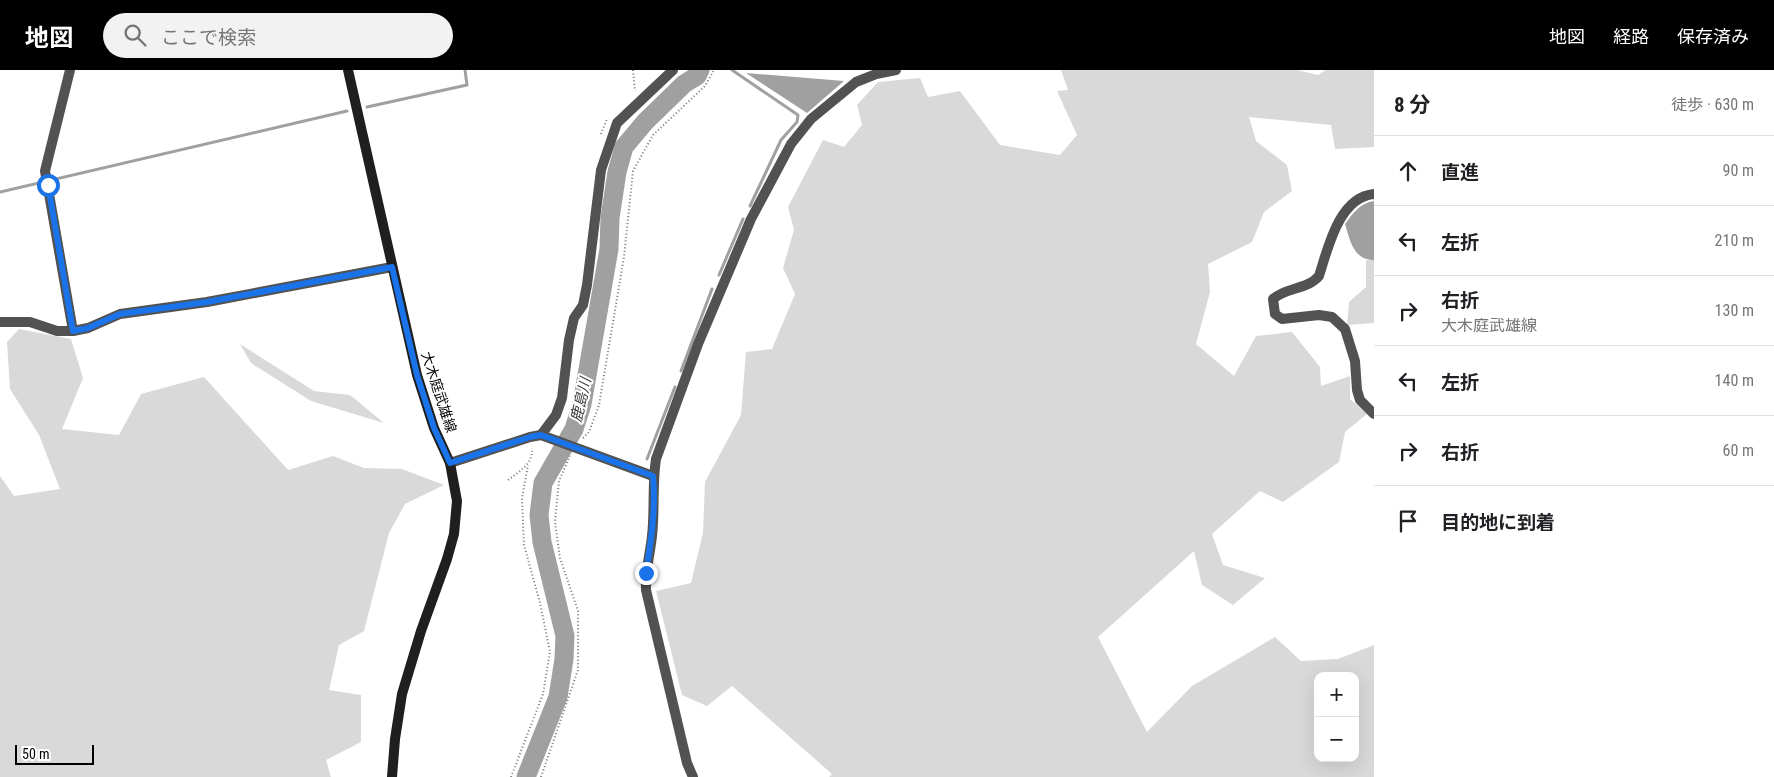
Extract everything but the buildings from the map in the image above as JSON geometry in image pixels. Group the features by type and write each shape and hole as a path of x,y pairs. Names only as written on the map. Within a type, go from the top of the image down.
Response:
{"main road":[{"name":"大木庭武雄線","path":"348,70 417,375 434,428 450,463 457,501 454,534 447,559 421,631 402,694 394,739 392,777"}],"street":[{"path":"70,70 46,171 73,331"},
{"path":"544,435 556,415 562,398 569,340 574,318 583,305 587,285 601,170 617,123 673,70"},
{"path":"856,70 856,82"},
{"path":"693,777 687,763 646,590 646,573 652,536 653,476 662,438 698,344 751,220 792,144 811,119 856,82 876,74 896,70"},
{"path":"1374,194 1367,195 1355,202 1336,224 1319,276 1313,282 1280,293 1273,299 1275,314 1282,319 1318,315 1332,317 1346,329 1356,361 1357,390 1360,400 1374,414"},
{"path":"0,322 30,322 57,331 73,331 88,328 120,314 207,302 392,267"},
{"path":"450,463 530,437 544,435 653,476"}],"path":[{"path":"541,777 578,670 578,611 560,558 554,522 559,481 574,447 588,432 599,405 624,257 633,171 653,135 705,86 714,70"},
{"path":"511,777 543,694 550,652 540,603 524,545 522,498 528,465 533,451 530,437"},
{"path":"508,480 528,465"}],"shaded area":[{"path":"1061,70 1297,70 1318,75 1326,70 1374,70 1374,147 1335,149 1331,125 1249,117 1256,141 1287,165 1292,191 1264,212 1252,242 1208,264 1210,292 1196,344 1234,376 1256,336 1292,332 1320,367 1321,386 1350,376 1350,399 1367,414 1345,432 1339,462 1283,502 1260,491 1212,534 1223,565 1265,578 1233,605 1202,585 1194,551 1098,637 1147,732 1192,686 1275,637 1301,661 1338,659 1374,645 1374,777 829,777 832,774 732,686 707,706 682,695 656,591 691,583 703,533 705,482 741,415 746,352 772,349 795,294 783,268 794,230 788,207 823,140 844,147 862,125 857,105 878,82 920,78 928,97 960,91 1000,145 1060,155 1077,135 1057,91 1068,90"},
{"path":"746,73 844,81 807,113"},
{"path":"1374,201 1374,260 1361,257 1357,253 1345,224 1361,206"},
{"path":"1366,260 1374,260 1374,323 1347,325 1349,302 1366,287"},
{"path":"19,329 71,339 83,378 62,429 119,435 141,394 204,377 288,470 333,456 364,468 402,469 444,485 405,504 389,533 364,631 339,645 329,690 361,695 361,742 326,760 331,777 0,777 0,476 14,496 60,489 39,435 10,389 7,342"},
{"path":"240,344 314,391 350,395 384,423 311,401 251,363"}],"waterway":[{"path":"367,107 467,85 465,70"},
{"name":"鹿島川","path":"526,777 558,697 564,659 565,636 542,542 539,515 543,483 574,429 582,404 609,249 610,218 617,172 624,147 645,122 684,84 697,76 700,70"},
{"path":"732,70 798,115 797,122 781,140 750,206"},
{"path":"0,192 347,111"},
{"path":"719,275 743,219"},
{"path":"681,371 712,289"},
{"path":"647,459 675,387"}],"route":[{"path":"48,185 73,331 88,328 120,314 207,302 392,267 417,375 434,428 450,463 541,435 653,476 652,536 646,573"}]}
